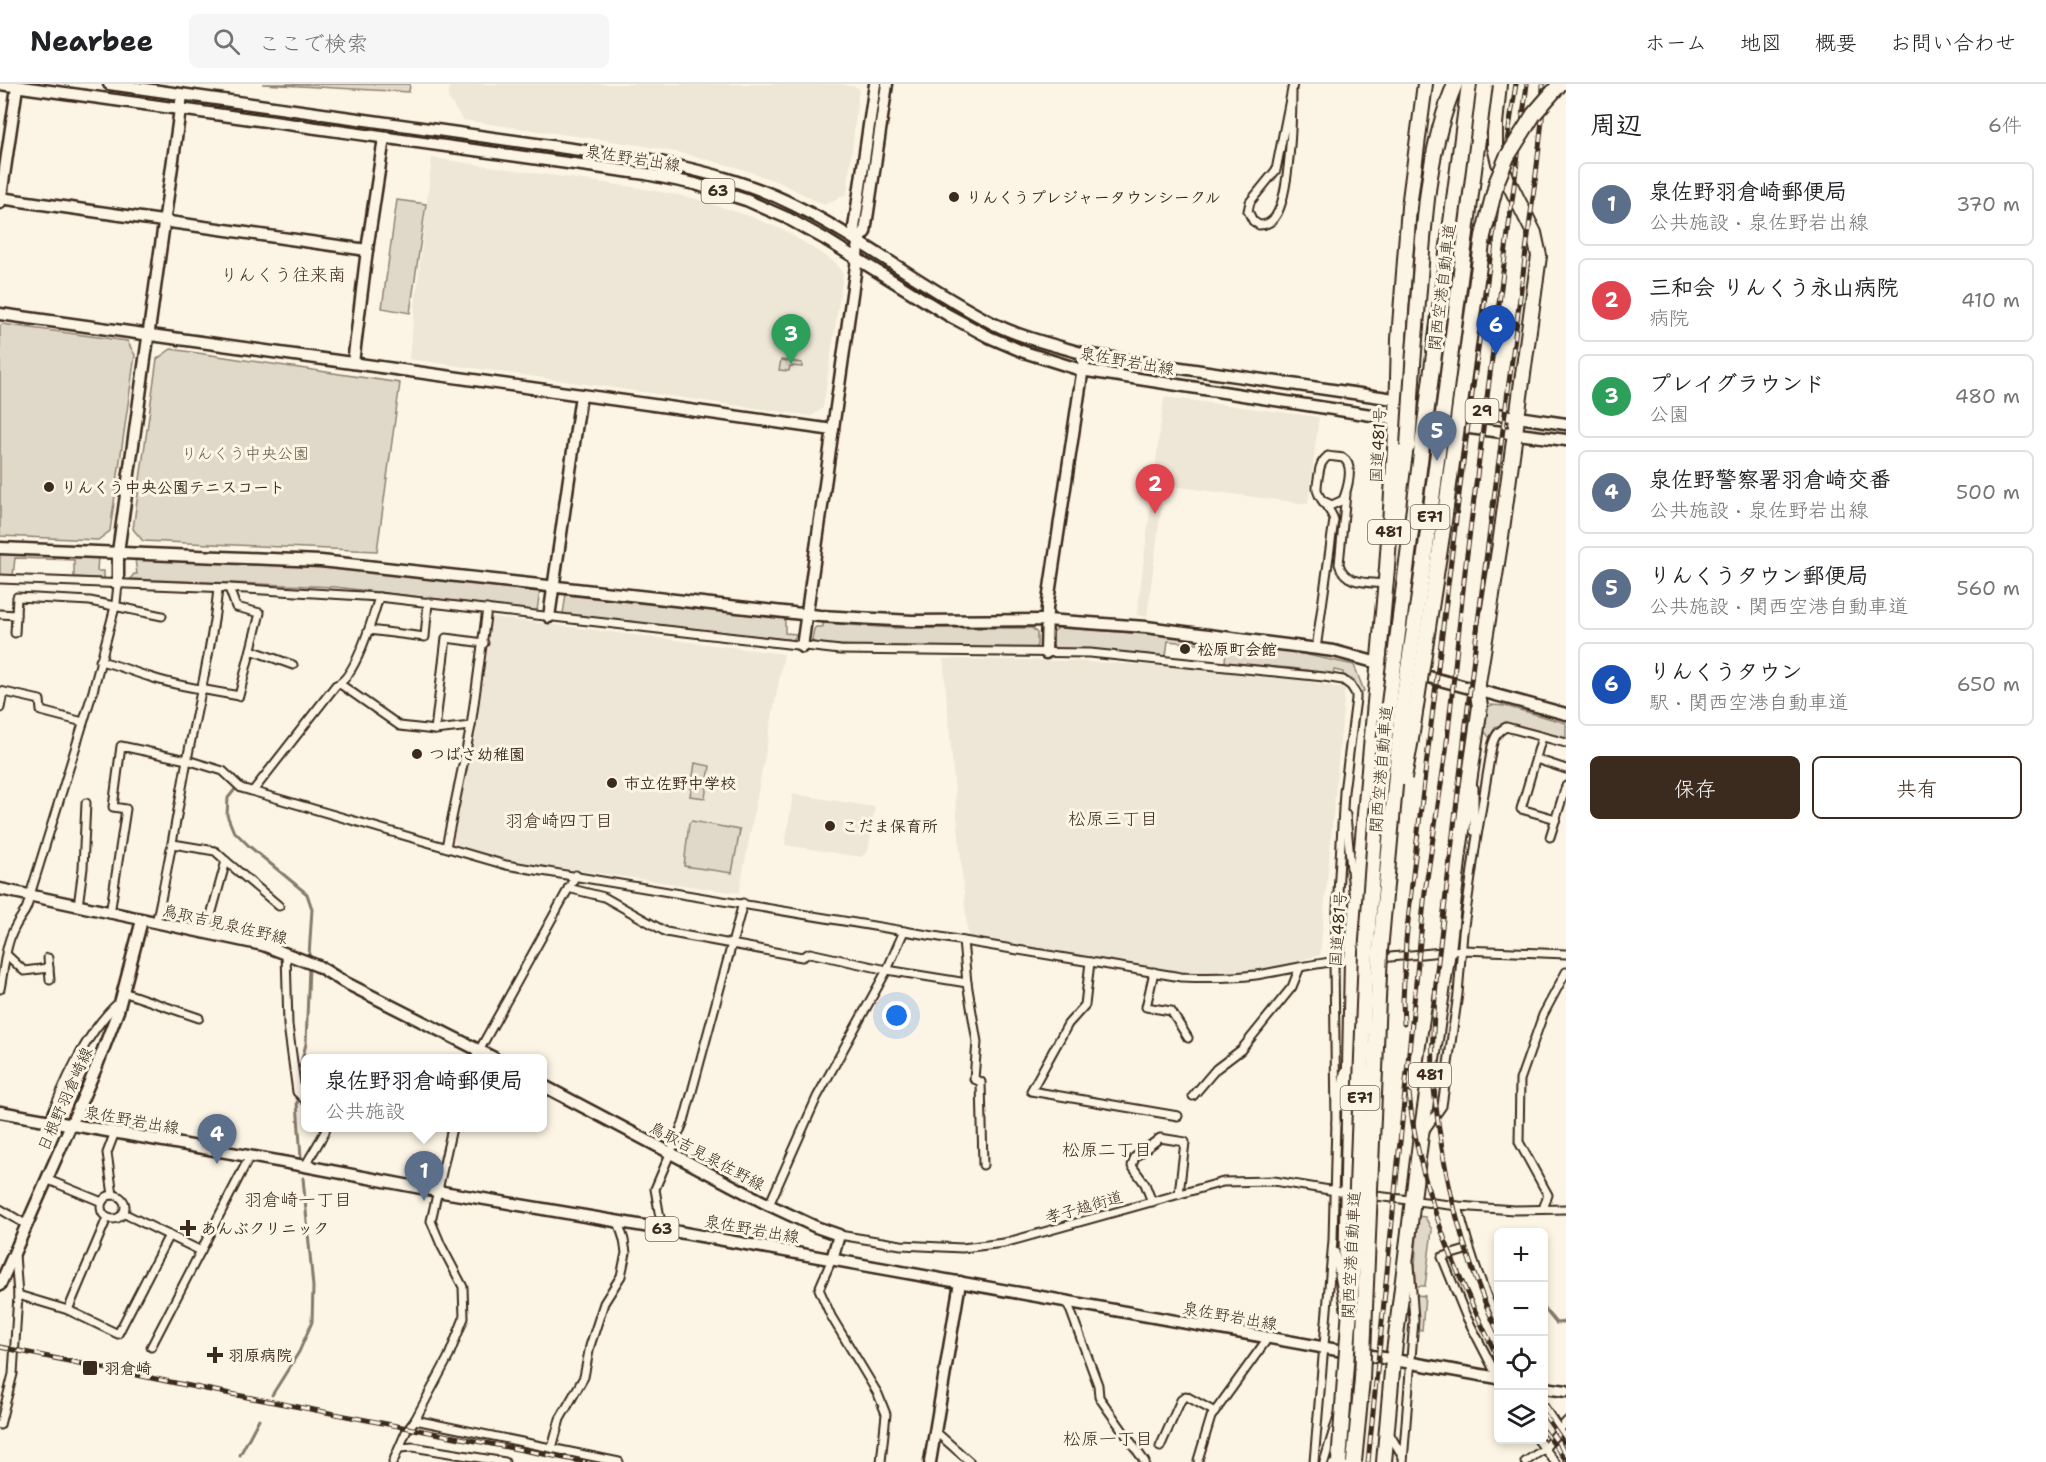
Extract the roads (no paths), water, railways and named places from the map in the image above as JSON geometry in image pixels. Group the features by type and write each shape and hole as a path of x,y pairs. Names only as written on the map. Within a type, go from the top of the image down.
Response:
{"highway":[{"name":"481","path":"1397,400 1409,207 1425,84"},
{"path":"1385,735 1387,674 1402,526 1428,188 1437,134 1455,84"},
{"name":"関西空港自動車道","path":"1339,1462 1355,1239 1366,952 1385,735 1469,84"},
{"name":"関西空港自動車道","path":"1354,1462 1362,1379 1379,963 1402,709 1424,562 1485,84"},
{"name":"481","path":"1384,1462 1393,1360 1421,1135 1480,706 1477,690 1539,256 1534,233 1498,163 1495,123 1500,84"},
{"path":"1393,813 1406,770 1417,704 1483,236 1497,181 1507,157 1534,114 1560,84"},
{"name":"国道481号","path":"1334,1462 1346,1312 1341,1192 1350,1041 1352,960 1386,584 1397,400"}],"main road":[{"name":"泉佐野岩出線","path":"0,84 646,174 694,184 746,200 787,218 948,315 989,337 1024,352 1081,370 1397,419"},
{"name":"泉佐野岩出線","path":"109,84 651,160 703,171 750,185 792,204 858,240 957,304 995,324 1030,338 1085,354 1397,400"},
{"path":"802,646 857,259 858,240 854,228 874,84"},
{"path":"858,240 865,232 887,84"},
{"path":"0,203 18,87"},
{"path":"118,584 118,552 182,95"},
{"path":"352,363 384,138"},
{"path":"0,198 367,250"},
{"path":"0,314 833,430"},
{"path":"1046,653 1046,620 1085,354"},
{"path":"549,617 581,395"},
{"name":"29","path":"1397,400 1566,424"},
{"name":"29","path":"1397,419 1566,440"},
{"path":"0,548 321,561 806,614 912,621 1046,620 1146,627 1316,649 1379,663 1566,714"},
{"name":"鳥取吉見泉佐野線","path":"0,889 263,945 318,966 476,1054"},
{"name":"日根野羽倉崎線","path":"0,1285 96,1068 122,996 142,920"},
{"name":"鳥取吉見泉佐野線","path":"547,1087 769,1205 839,1235"},
{"name":"泉佐野岩出線","path":"0,1112 1494,1377"},
{"path":"832,1259 839,1235"},
{"path":"930,1462 960,1282"},
{"path":"1548,1389 1566,1391"}],"street":[{"path":"1293,87 1290,140 1282,202 1275,217 1265,225 1259,225 1253,222 1248,211 1250,202 1276,170 1293,87"},
{"path":"1316,649 1334,520 1317,490 1320,466 1328,456 1342,458 1349,470 1339,564 1341,572 1352,580 1386,584"},
{"path":"1323,501 1332,505 1338,503 1343,500 1346,492"},
{"path":"0,579 229,588 379,597 840,650 1090,654 1296,673 1343,680 1356,694 1344,792 1334,960 1336,1124 1341,1192 1333,1240 1314,1462"},
{"path":"0,989 4,959 14,928 27,909 93,691 116,606 118,584"},
{"path":"100,661 190,688 239,696 260,613 236,607 229,588"},
{"path":"156,923 214,627 218,589"},
{"path":"15,633 17,597 90,601 162,616"},
{"path":"253,791 354,665 369,630 379,597"},
{"path":"369,630 425,637 428,603"},
{"path":"446,847 471,726 487,609"},
{"path":"0,614 16,615"},
{"path":"435,730 446,638 484,643"},
{"path":"250,650 293,665"},
{"path":"340,684 400,726 435,730 471,726"},
{"path":"0,708 1,692 40,700 41,711 83,722"},
{"path":"1421,1135 1442,1106 1476,842 1495,736 1498,731 1506,728 1566,743"},
{"path":"1542,737 1521,809 1556,819"},
{"path":"110,914 126,809 112,807 122,746 187,760 223,771 241,788 506,865 1181,977 1257,975 1334,960 1463,950 1566,954"},
{"path":"1536,759 1566,769"},
{"path":"1472,762 1476,842"},
{"path":"1550,837 1563,807 1566,786"},
{"path":"1344,792 1355,921"},
{"path":"78,906 83,868 86,803"},
{"path":"173,844 215,851 279,906"},
{"path":"206,933 226,861"},
{"path":"476,1054 576,875"},
{"path":"0,880 0,889"},
{"path":"568,888 604,897 666,932 802,957 810,953 886,970 967,983"},
{"path":"662,1229 655,1189 684,1120 743,903"},
{"path":"769,1205 817,1097 886,970 904,931"},
{"path":"963,941 967,983 978,1042 974,1079 981,1082 983,1165"},
{"path":"286,953 288,1025 297,1092 301,1096"},
{"path":"48,958 50,980"},
{"path":"4,959 24,971 49,969"},
{"path":"1090,962 1085,1005 1068,1024 1031,1091 1178,1116"},
{"path":"1193,1096 1216,1070 1240,1050 1292,987 1300,968"},
{"path":"1154,972 1146,1006 1172,1011 1188,1038"},
{"path":"1544,1209 1548,1195 1519,1142 1520,1080 1543,1015 1566,972"},
{"path":"49,1121 64,1083 99,1024 122,996 199,1018"},
{"path":"1336,1124 1350,1041"},
{"path":"107,1218 118,1218 123,1213 125,1205 113,1195 106,1153 114,1132"},
{"path":"305,1166 325,1132"},
{"path":"393,1462 406,1432 415,1420 448,1358 464,1318 463,1287 431,1221 451,1132"},
{"path":"1152,1202 1145,1184 1132,1166 1135,1157 1160,1138 1185,1142 1179,1194"},
{"path":"151,1347 250,1156"},
{"path":"46,1179 102,1202"},
{"name":"孝子越街道","path":"839,1235 901,1245 962,1248 1004,1243 1223,1182 1274,1181 1341,1192 1458,1206 1514,1210 1566,1209"},
{"path":"107,1218 102,1212 102,1202 113,1195"},
{"path":"1458,1206 1469,1249 1494,1314"},
{"path":"0,1209 27,1225"},
{"path":"123,1213 201,1251"},
{"path":"68,1310 107,1218"},
{"path":"552,1448 560,1419 585,1377 590,1346 604,1303 621,1276 626,1253 618,1221"},
{"path":"18,1295 68,1310 118,1334 169,1235"},
{"path":"1403,1460 1414,1320 1408,1239"},
{"path":"1333,1240 1346,1312"},
{"path":"1469,1249 1442,1257 1466,1317 1494,1370"},
{"path":"0,1425 13,1374 18,1295 15,1251"},
{"path":"1436,1253 1455,1301 1483,1357 1481,1366"},
{"path":"832,1259 819,1289 831,1316 878,1394 886,1414 881,1462"},
{"path":"1067,1301 1098,1385 1099,1397 1145,1462"},
{"path":"1198,1460 1211,1418 1268,1338"},
{"path":"1160,1447 1180,1400 1186,1396 1215,1412"},
{"path":"1548,1413 1566,1440"},
{"path":"1324,1462 1338,1414"},
{"path":"415,1420 619,1462"},
{"path":"1524,1462 1545,1449 1566,1422"},
{"path":"1387,1428 1403,1460"},
{"path":"935,1431 970,1462"},
{"path":"1542,1444 1555,1462"},
{"path":"400,1448 413,1447 480,1460 505,1462"}],"waterway":[{"path":"236,788 228,798 227,815 233,830 307,894 312,909 309,956"},
{"path":"303,1054 306,1044 309,967"},
{"path":"297,1102 301,1158"},
{"path":"272,1395 299,1352 312,1322 313,1287 303,1178"},
{"path":"1548,1313 1556,1323 1566,1322"},
{"path":"240,1455 259,1419"}],"railway":[{"path":"1404,1024 1406,940 1414,865 1461,478 1497,206 1516,84"},
{"path":"1368,1462 1425,892 1446,751 1466,562 1527,84"},
{"path":"1494,1323 1465,1247 1450,1188 1435,1098 1433,1034 1437,970 1478,622 1537,166 1543,84"},
{"path":"1409,1093 1414,1128 1430,1196 1454,1262 1494,1350"},
{"path":"0,1347 585,1462"},
{"path":"1548,1420 1566,1446"},
{"path":"1548,1436 1566,1460"}],"place":[{"name":"りんくうプレジャータウンシークル","path":"954,197"},
{"name":"りんくうタウン","path":"1496,355"},
{"name":"プレイグラウンド","path":"791,364"},
{"name":"りんくうタウン郵便局","path":"1437,461"},
{"name":"りんくう中央公園テニスコート","path":"49,487"},
{"name":"三和会 りんくう永山病院","path":"1155,514"},
{"name":"松原町会館","path":"1185,649"},
{"name":"つばさ幼稚園","path":"417,754"},
{"name":"市立佐野中学校","path":"612,783"},
{"name":"こだま保育所","path":"830,826"},
{"name":"泉佐野警察署羽倉崎交番","path":"217,1164"},
{"name":"泉佐野羽倉崎郵便局","path":"424,1201"},
{"name":"あんぶクリニック","path":"188,1228"},
{"name":"羽原病院","path":"215,1355"},
{"name":"羽倉崎","path":"90,1368"}],"district":[{"name":"りんくう往来南","path":"283,275"},
{"name":"松原三丁目","path":"1113,819"},
{"name":"羽倉崎四丁目","path":"559,821"},
{"name":"松原二丁目","path":"1107,1150"},
{"name":"羽倉崎一丁目","path":"298,1200"},
{"name":"松原一丁目","path":"1108,1439"}],"park label":[{"name":"りんくう中央公園","path":"245,453"}]}
